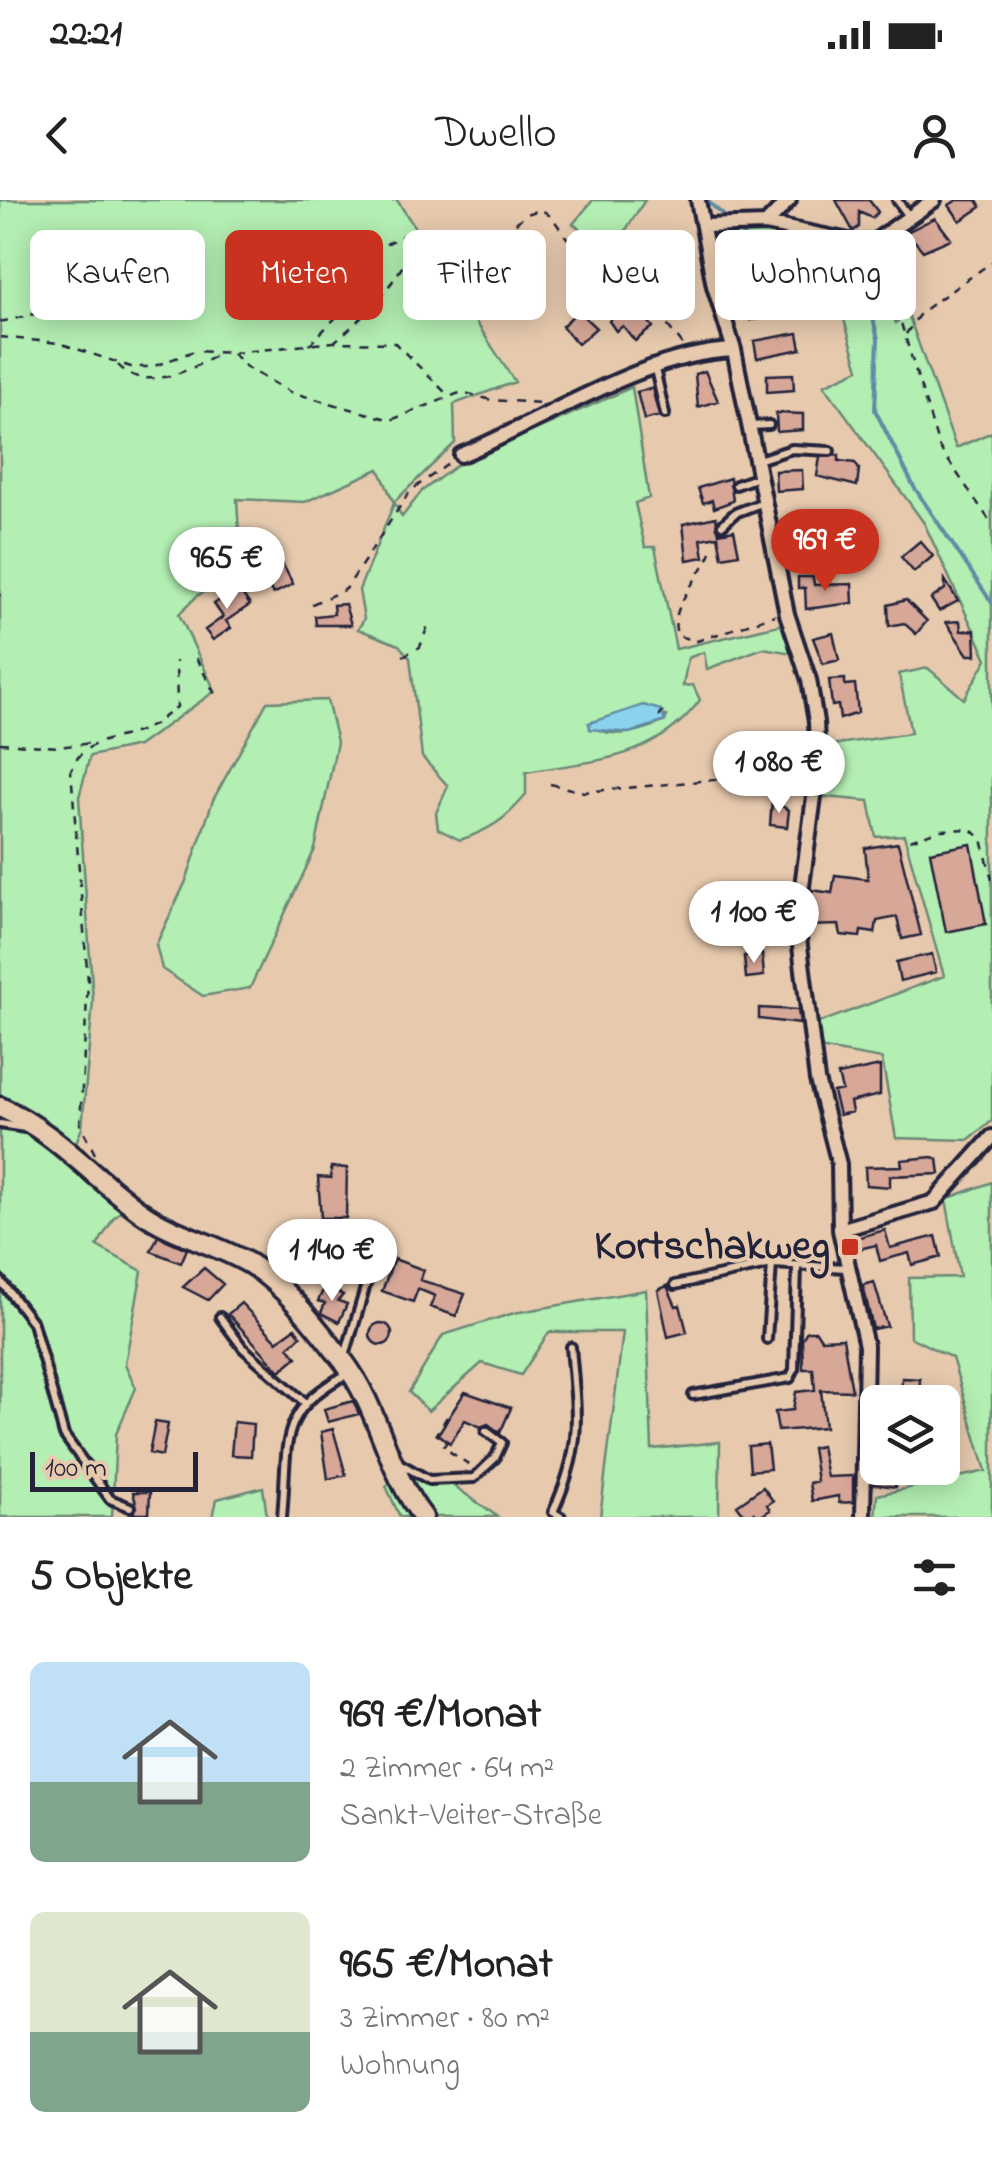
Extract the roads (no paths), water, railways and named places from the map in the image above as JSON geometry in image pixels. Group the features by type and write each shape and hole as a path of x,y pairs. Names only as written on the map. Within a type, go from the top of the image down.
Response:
{"street":[{"path":"766,224 789,200"},
{"path":"704,226 766,224 859,243 874,242 934,200"},
{"path":"698,202 714,286 734,350 787,614 808,680 816,722 816,789 797,923 798,948 812,1020 817,1080 839,1164 840,1230 866,1346 863,1517"},
{"path":"461,455 515,432 550,411 690,354 734,350"},
{"path":"0,1107 41,1131 163,1225 234,1256 273,1280 347,1367 377,1416 410,1500 423,1517"},
{"path":"840,1230 934,1202 992,1137"}],"lane":[{"path":"897,200 909,218"},
{"path":"655,369 665,414"},
{"path":"749,426 768,425"},
{"path":"756,461 792,450 830,451"},
{"path":"736,484 759,476"},
{"path":"722,525 735,513 764,502"},
{"path":"0,1124 41,1131"},
{"path":"282,1517 290,1421 311,1394 347,1367 376,1248"},
{"path":"675,1284 772,1264 848,1268"},
{"path":"767,1339 772,1264"},
{"path":"693,1396 790,1378 794,1370 797,1267"},
{"path":"0,1280 34,1323 64,1435 110,1499 130,1507"},
{"path":"220,1317 243,1348 304,1402"},
{"path":"561,1517 550,1515 572,1468 578,1440 570,1346"},
{"path":"393,1461 440,1482 482,1473 502,1443 486,1431"}],"water":[{"path":"643,705 661,710 665,721 629,733 590,729 589,723"}],"waterway":[{"path":"706,200 729,220"},
{"path":"873,320 878,339 875,410 914,487 992,603"}],"place":[{"name":"Kortschakweg","path":"850,1247"}]}
